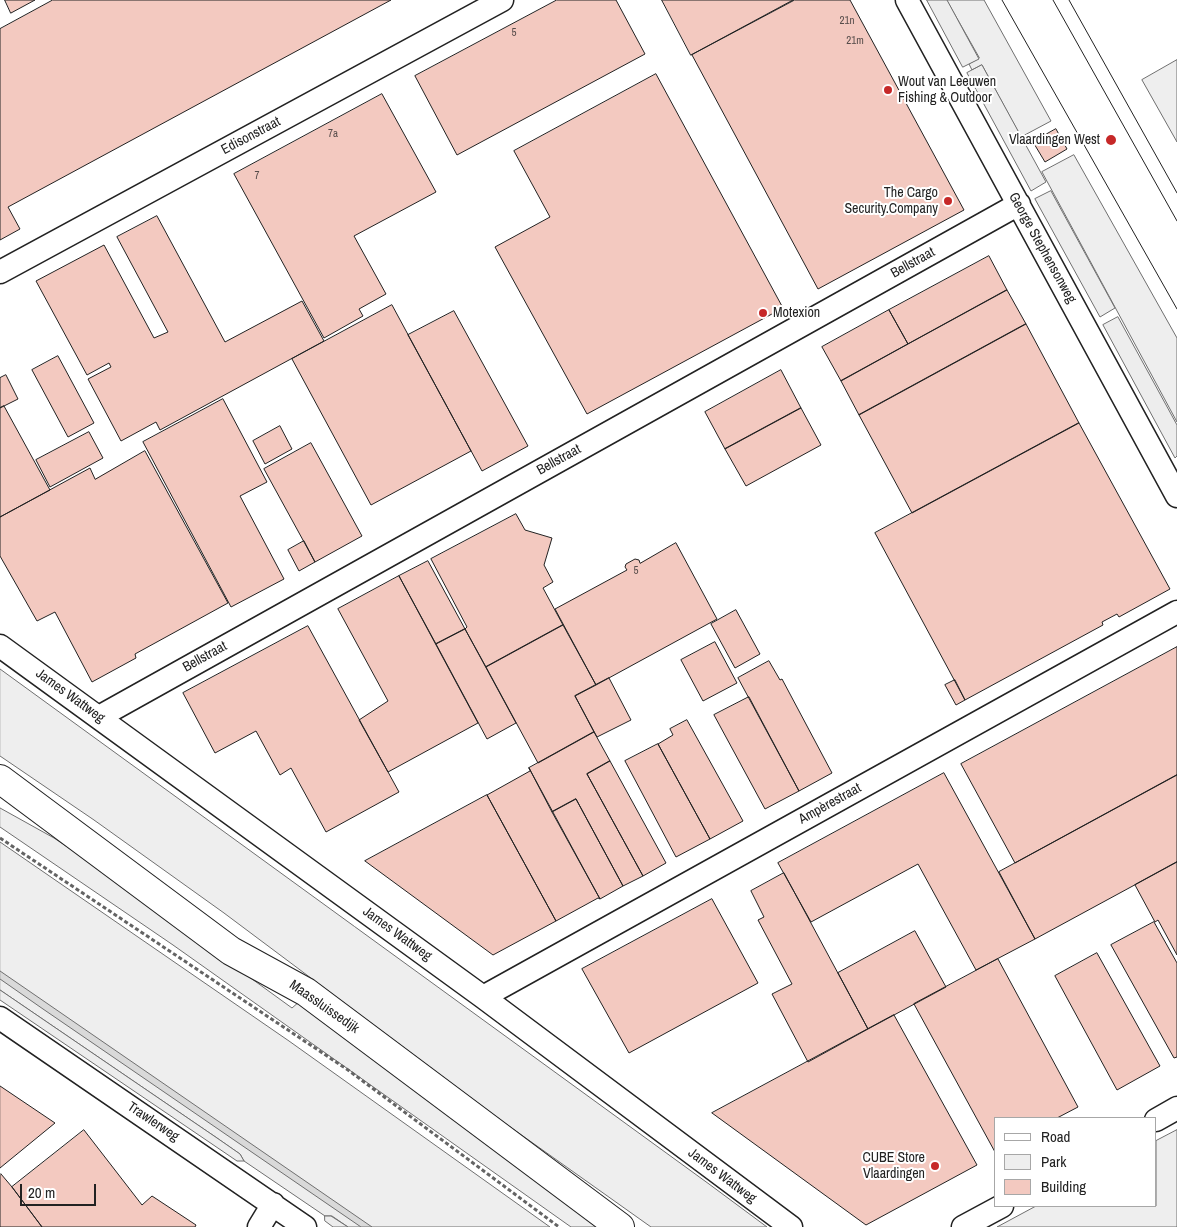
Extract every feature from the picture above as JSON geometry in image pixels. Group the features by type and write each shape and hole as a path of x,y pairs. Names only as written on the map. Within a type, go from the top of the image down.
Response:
{"street":[{"name":"Edisonstraat","path":"0,272 502,0"},
{"name":"George Stephensonweg","path":"907,0 1177,496"},
{"name":"Bellstraat","path":"99,717 1019,204"},
{"name":"Ampèrestraat","path":"484,997 1177,612"},
{"name":"James Wattweg","path":"0,646 484,997 791,1227"},
{"name":"Maassluissedijk","path":"0,779 11,791 231,951 306,992 620,1227"},
{"name":"Trawlerweg","path":"0,1018 305,1227"},
{"path":"1157,1119 1177,1108"},
{"path":"259,1227 273,1204"},
{"path":"964,1227 1000,1207"}],"path":[{"path":"0,838 348,1070 559,1227"}],"green space":[{"path":"947,0 984,0 1051,121 1021,137 982,65 972,70 969,64 979,58"},
{"path":"1177,60 1177,142 1142,80"},
{"path":"1074,155 1177,338 1177,422 1042,172"},
{"path":"0,669 767,1227 651,1227 506,1124 224,913 94,820 0,756"},
{"path":"0,808 54,838 99,868 292,1008 300,1001 604,1227 571,1227 173,945 0,827"},
{"path":"0,842 289,1041 550,1227 348,1227 332,1216 325,1216 244,1161 240,1154 0,990"},
{"path":"1177,1130 1177,1227 997,1227 1034,1207 1157,1207 1157,1140"}],"shaded area":[{"path":"927,0 947,0 979,59 963,67"},
{"path":"982,65 1046,182 1031,191 967,73"},
{"path":"1051,191 1115,308 1100,317 1035,199"},
{"path":"1118,317 1177,425 1177,456 1175,458 1103,325"},
{"path":"0,971 372,1227 361,1227 43,1009 0,979"},
{"path":"0,990 240,1154 244,1161 237,1161 0,1000"},
{"path":"325,1216 331,1216 348,1227 333,1227 325,1221"}],"building":[{"path":"5,0 35,0 11,13"},
{"path":"53,0 391,0 8,207 20,229 0,240 0,29"},
{"path":"557,0 616,0 645,54 457,155 415,76"},
{"path":"662,0 793,0 691,55"},
{"path":"795,0 850,0 964,210 818,289 692,55"},
{"path":"656,74 783,308 587,414 495,247 550,217 514,151"},
{"path":"382,94 436,192 354,236 386,294 359,309 363,316 324,338 234,174"},
{"path":"1056,129 1067,149 1045,162 1033,142"},
{"path":"157,216 225,342 302,301 324,341 160,430 156,422 121,441 88,379 111,367 109,363 87,375 36,281 104,245 154,338 168,332 117,237"},
{"path":"989,256 1007,290 908,344 889,310"},
{"path":"1007,290 1026,324 859,415 841,381"},
{"path":"392,305 471,451 371,505 292,359"},
{"path":"889,310 908,344 841,381 822,347"},
{"path":"454,311 528,446 482,471 408,335"},
{"path":"1026,324 1079,423 912,513 859,415"},
{"path":"58,356 94,423 68,437 32,370"},
{"path":"781,370 801,408 725,449 705,412"},
{"path":"6,375 18,399 0,408 0,378"},
{"path":"223,399 267,482 240,496 284,579 231,607 143,442"},
{"path":"4,406 50,490 0,517 0,408"},
{"path":"801,408 821,445 746,486 725,449"},
{"path":"1079,423 1170,589 1119,617 1117,614 1102,622 1103,625 965,700 875,533"},
{"path":"280,426 292,449 265,464 253,441"},
{"path":"89,432 103,458 50,487 36,460"},
{"path":"311,443 362,536 315,562 264,469"},
{"path":"145,451 228,603 135,654 136,658 92,682 55,612 37,621 0,556 0,517 90,468 95,479"},
{"path":"516,514 525,530 552,538 544,565 553,582 543,588 563,625 486,667 431,559"},
{"path":"304,541 315,562 299,571 288,550"},
{"path":"676,543 717,619 596,685 555,609 627,570 626,564 635,559 639,560 640,563"},
{"path":"428,561 465,629 436,644 399,576"},
{"path":"399,576 478,723 388,772 359,720 388,701 338,609"},
{"path":"736,610 760,654 735,668 711,624"},
{"path":"563,625 596,685 575,696 594,732 538,763 486,667"},
{"path":"308,626 399,792 326,832 291,768 280,775 256,731 215,753 183,693"},
{"path":"465,629 516,723 487,739 436,644"},
{"path":"715,642 737,683 703,701 681,660"},
{"path":"1177,647 1177,775 1015,863 961,764"},
{"path":"769,661 780,680 782,679 832,773 799,791 738,678"},
{"path":"609,678 631,720 597,737 575,696"},
{"path":"955,680 965,700 956,705 945,685"},
{"path":"749,697 799,791 765,809 714,715"},
{"path":"687,720 743,821 710,839 658,744 673,735 670,729"},
{"path":"594,732 610,761 587,774 643,876 623,886 576,799 552,812 529,768"},
{"path":"658,744 710,839 676,857 625,761"},
{"path":"610,761 666,863 643,876 587,774"},
{"path":"529,768 600,899 598,898 556,921 487,795 530,771"},
{"path":"944,773 1035,939 976,970 918,864 811,922 778,863"},
{"path":"1177,775 1177,862 1035,939 999,872"},
{"path":"487,795 556,921 493,955 365,861"},
{"path":"576,799 623,886 600,899 552,812"},
{"path":"1177,862 1177,955 1158,920 1155,922 1135,885"},
{"path":"784,873 868,1029 808,1062 772,994 792,984 758,920 764,917 751,891"},
{"path":"712,899 758,983 629,1053 582,969"},
{"path":"1154,922 1177,963 1177,1057 1174,1058 1111,945"},
{"path":"915,931 946,987 868,1029 838,973"},
{"path":"1097,953 1160,1066 1117,1090 1055,976"},
{"path":"998,959 1078,1107 1059,1117 994,1117 994,1150 914,1004"},
{"path":"894,1015 977,1165 866,1225 712,1113"},
{"path":"0,1086 55,1123 0,1168"},
{"path":"84,1130 142,1205 152,1196 196,1225 195,1227 42,1227 12,1187"},
{"path":"1,1174 12,1187 42,1227 0,1227"}],"tram line":[{"path":"1002,0 1177,309"},
{"path":"1053,0 1177,221"},
{"path":"1069,0 1177,193"}],"place":[{"name":"Wout van Leeuwen Fishing & Outdoor","path":"888,90"},
{"name":"Vlaardingen West","path":"1111,140"},
{"name":"The Cargo Security.Company","path":"948,201"},
{"name":"Motexion","path":"763,313"},
{"name":"CUBE Store Vlaardingen","path":"935,1166"}]}
